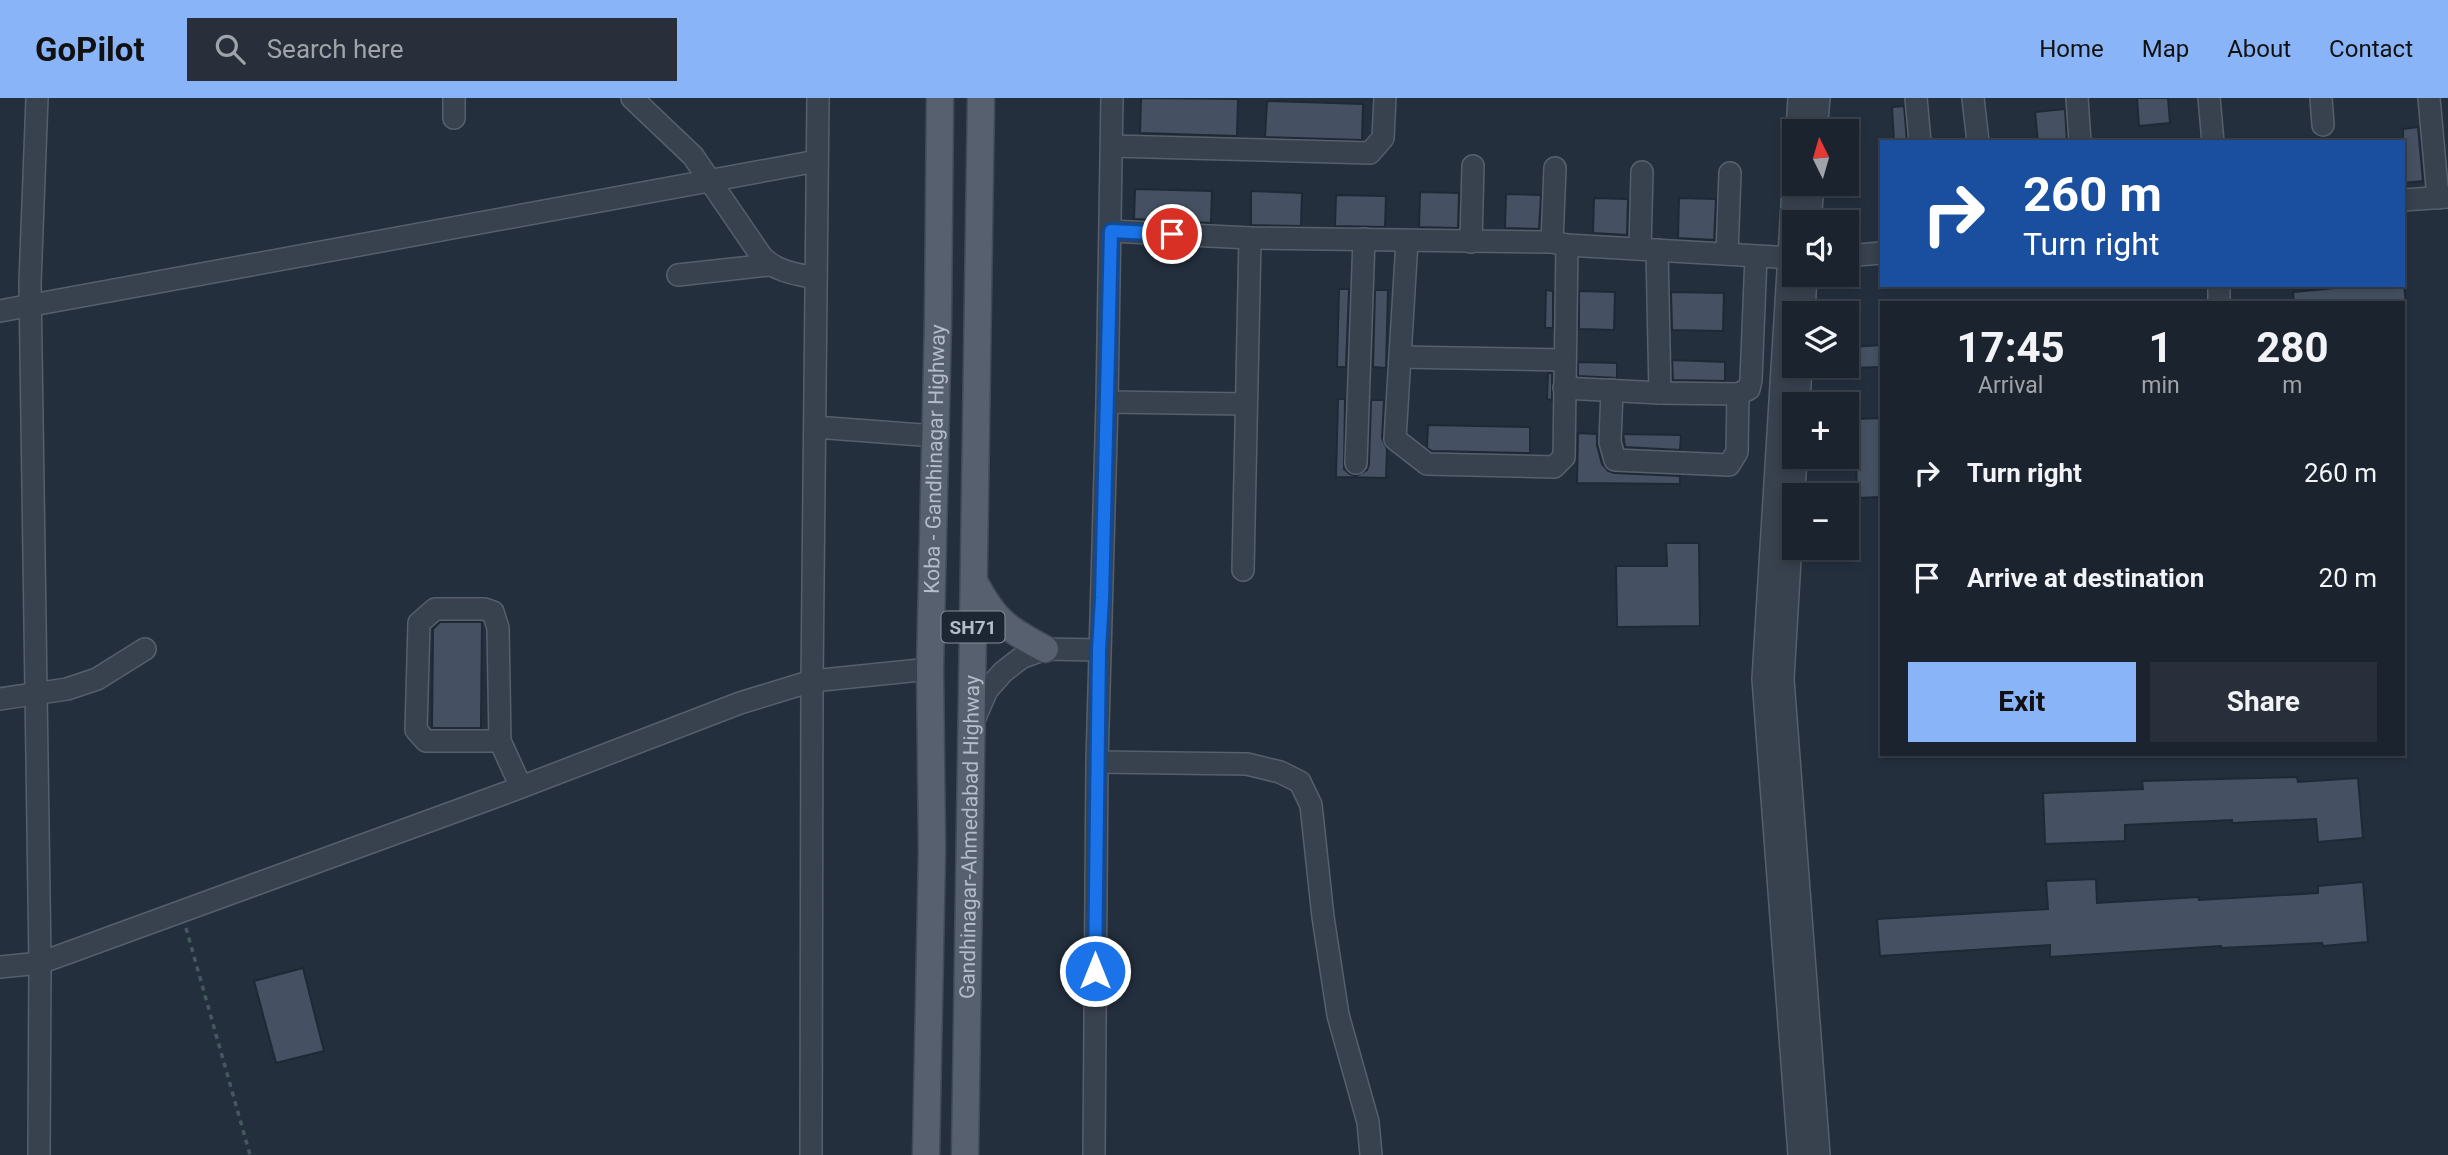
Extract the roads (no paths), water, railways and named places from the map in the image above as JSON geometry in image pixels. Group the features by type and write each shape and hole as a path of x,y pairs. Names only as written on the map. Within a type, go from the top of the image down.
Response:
{"main road":[{"name":"Koba - Gandhinagar Highway","path":"926,1155 932,850 930,669 940,98"},
{"name":"Gandhinagar-Ahmedabad Highway","path":"965,1155 981,98"},
{"path":"974,582 989,611 1017,635 1045,649"}],"street":[{"path":"37,98 31,306 40,963 39,1155"},
{"path":"632,98 693,156 769,265"},
{"path":"811,1155 812,681 818,98"},
{"path":"1094,1155 1097,762 1112,98"},
{"path":"1112,146 1370,153 1383,138 1385,98"},
{"path":"1798,119 1799,98"},
{"path":"1817,119 1819,98"},
{"path":"1916,98 1920,140"},
{"path":"1973,98 1978,140"},
{"path":"2077,98 2080,140"},
{"path":"2209,98 2213,140"},
{"path":"2321,98 2323,125"},
{"path":"2405,200 2443,197 2429,98"},
{"path":"0,311 817,161"},
{"path":"1471,242 1473,166"},
{"path":"1407,241 1395,439 1427,464 1554,467 1563,457 1564,388 1555,168"},
{"path":"1642,172 1660,393"},
{"path":"1727,254 1730,173"},
{"path":"1111,231 1250,238 1559,244 1782,257"},
{"path":"1243,570 1250,238"},
{"path":"1356,463 1364,239"},
{"path":"1859,255 1880,253"},
{"path":"1564,388 1738,394 1749,389 1756,256"},
{"path":"678,275 769,265 786,272 816,278"},
{"path":"1789,287 1763,679 1799,1155"},
{"path":"1400,357 1563,360"},
{"path":"1612,390 1610,442 1615,460 1729,465 1737,452 1738,394"},
{"path":"1107,402 1246,404"},
{"path":"815,426 935,436"},
{"path":"1795,469 1783,679 1819,1155"},
{"path":"500,741 426,741 416,730 419,623 435,609 485,609 492,612 498,628 500,741 521,787"},
{"path":"0,699 67,689 97,679 145,649"},
{"path":"972,725 987,690 1003,672 1021,658 1045,649 1099,650"},
{"path":"0,967 40,963 521,787 740,703 812,681 930,669"},
{"path":"1097,762 1247,764 1280,772 1300,782 1311,805 1323,917 1338,1016 1367,1122 1370,1155"}]}
